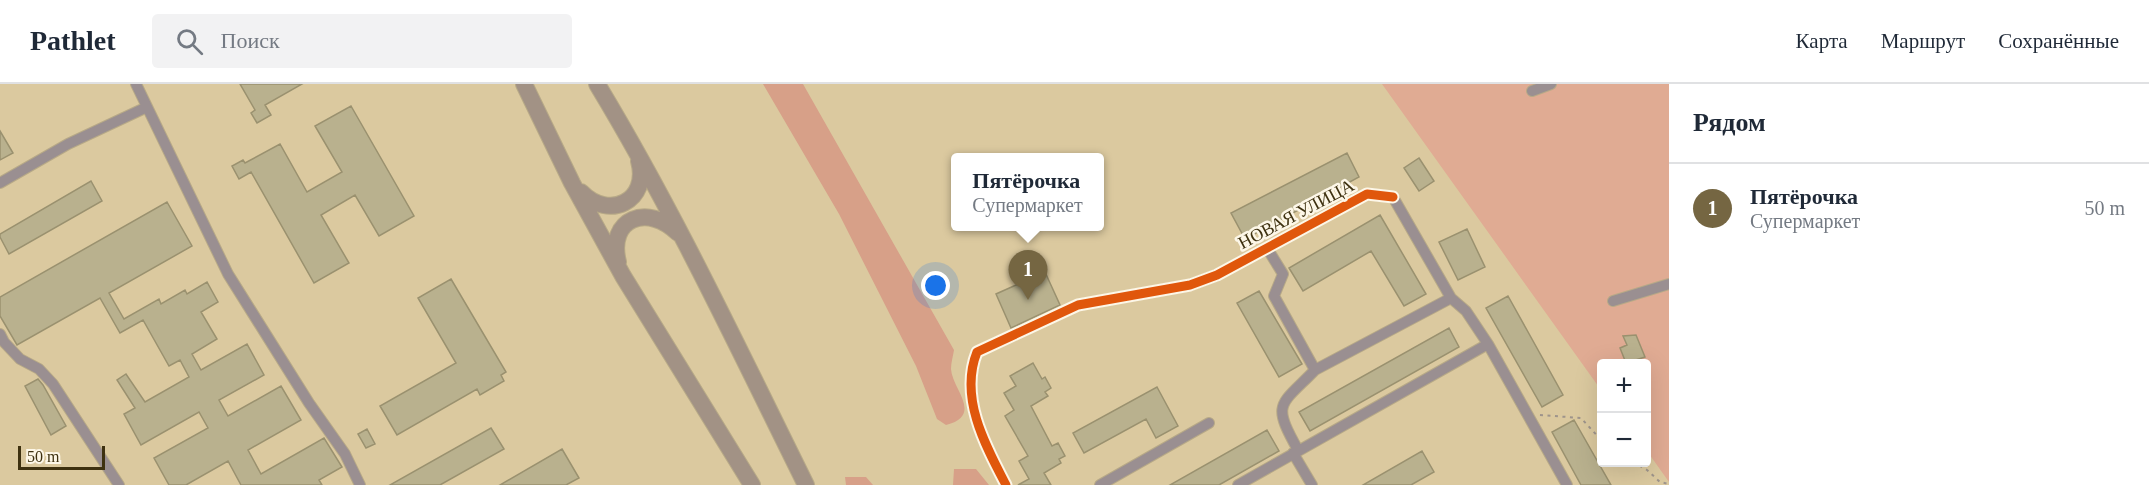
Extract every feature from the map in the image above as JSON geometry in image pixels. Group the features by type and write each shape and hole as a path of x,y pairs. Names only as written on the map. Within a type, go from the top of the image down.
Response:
{"highway":[{"path":"524,84 572,183 623,276 752,485"},
{"path":"597,84 634,146 683,238 806,485"},
{"path":"572,183 584,196 597,205 614,207 628,202 638,189 642,172 634,146"},
{"path":"623,276 615,246 619,233 627,223 639,217 654,217 668,224 683,238"}],"street":[{"path":"136,84 228,274 309,403 345,454 360,485"},
{"path":"1532,91 1551,84"},
{"path":"0,183 68,144 147,107"},
{"name":"НОВАЯ УЛИЦА","path":"1006,485 992,458 977,420 972,399 971,387 977,352 1078,305 1190,285 1217,275 1367,194 1393,197 1451,298"},
{"path":"1267,248 1283,274 1274,296 1315,370"},
{"path":"1613,301 1669,284"},
{"path":"1312,485 1284,426 1281,407 1286,399 1315,370 1451,298 1466,310 1488,344 1567,485"},
{"path":"0,334 4,342 20,359 39,369 53,384 119,485"},
{"path":"1238,485 1488,344"},
{"path":"1100,485 1209,423"}],"path":[{"path":"1527,414 1581,418 1597,436"},
{"path":"1642,467 1660,482 1669,484"}],"shaded area":[{"path":"763,84 803,84 954,350 951,369 965,408 963,415 957,421 946,425 937,419 916,366 839,214"},
{"path":"1382,84 1669,84 1669,482 1651,457 1651,359 1597,359 1597,384"},
{"path":"954,469 976,469 989,485 953,485"},
{"path":"845,477 866,477 873,485 846,485"}],"building":[{"path":"240,84 302,84 265,105 271,115 257,123 251,113 255,110"},
{"path":"351,106 414,216 379,236 355,195 321,215 349,263 314,283 251,172 239,179 232,166 243,160 245,163 280,144 307,192 342,172 315,126"},
{"path":"0,131 13,153 0,160"},
{"path":"1347,153 1359,177 1245,239 1231,213"},
{"path":"1419,158 1434,181 1419,191 1404,168"},
{"path":"91,181 102,201 9,254 0,234"},
{"path":"167,202 192,246 109,293 124,319 159,299 161,304 185,290 187,294 207,282 218,302 201,312 217,339 192,354 201,370 247,344 264,375 219,400 228,416 281,386 301,420 248,450 261,474 324,438 342,467 319,480 322,485 241,485 228,461 186,485 169,485 154,458 208,428 199,412 141,445 124,414 135,408 117,380 126,374 145,402 189,377 180,360 169,366 143,320 120,333 100,298 17,345 0,316 0,297"},
{"path":"1380,215 1426,294 1404,306 1371,251 1303,291 1289,268"},
{"path":"1467,229 1485,267 1458,280 1439,242"},
{"path":"1045,272 1060,305 1011,328 996,294"},
{"path":"451,279 506,372 501,375 504,381 480,395 477,389 397,435 380,406 456,363 418,298"},
{"path":"1259,291 1302,364 1279,377 1237,303"},
{"path":"1508,296 1563,395 1542,407 1486,308"},
{"path":"1449,328 1459,347 1310,431 1299,412"},
{"path":"1636,335 1645,357 1624,359 1620,348 1627,345 1623,336"},
{"path":"1033,363 1042,379 1045,377 1051,388 1045,392 1048,396 1031,406 1052,446 1058,443 1065,456 1059,459 1061,463 1044,473 1051,485 1018,485 1029,479 1019,461 1028,456 1005,416 1014,410 1004,393 1016,386 1010,376"},
{"path":"38,379 66,426 51,435 25,386"},
{"path":"1157,387 1178,426 1156,438 1146,419 1084,453 1073,433"},
{"path":"1574,420 1597,460 1597,467 1601,467 1611,485 1581,485 1552,432"},
{"path":"491,428 504,449 440,485 390,485"},
{"path":"367,429 375,444 366,448 358,434"},
{"path":"1267,430 1279,451 1219,485 1170,485"},
{"path":"562,449 579,478 566,485 500,485"},
{"path":"1422,451 1434,472 1411,485 1363,485"}],"cycle path":[{"path":"1006,485 983,437 973,403 972,369 977,352 1078,305 1190,285 1217,275 1367,194 1393,197"}],"place":[{"name":"Пятёрочка","path":"1028,300"}]}
